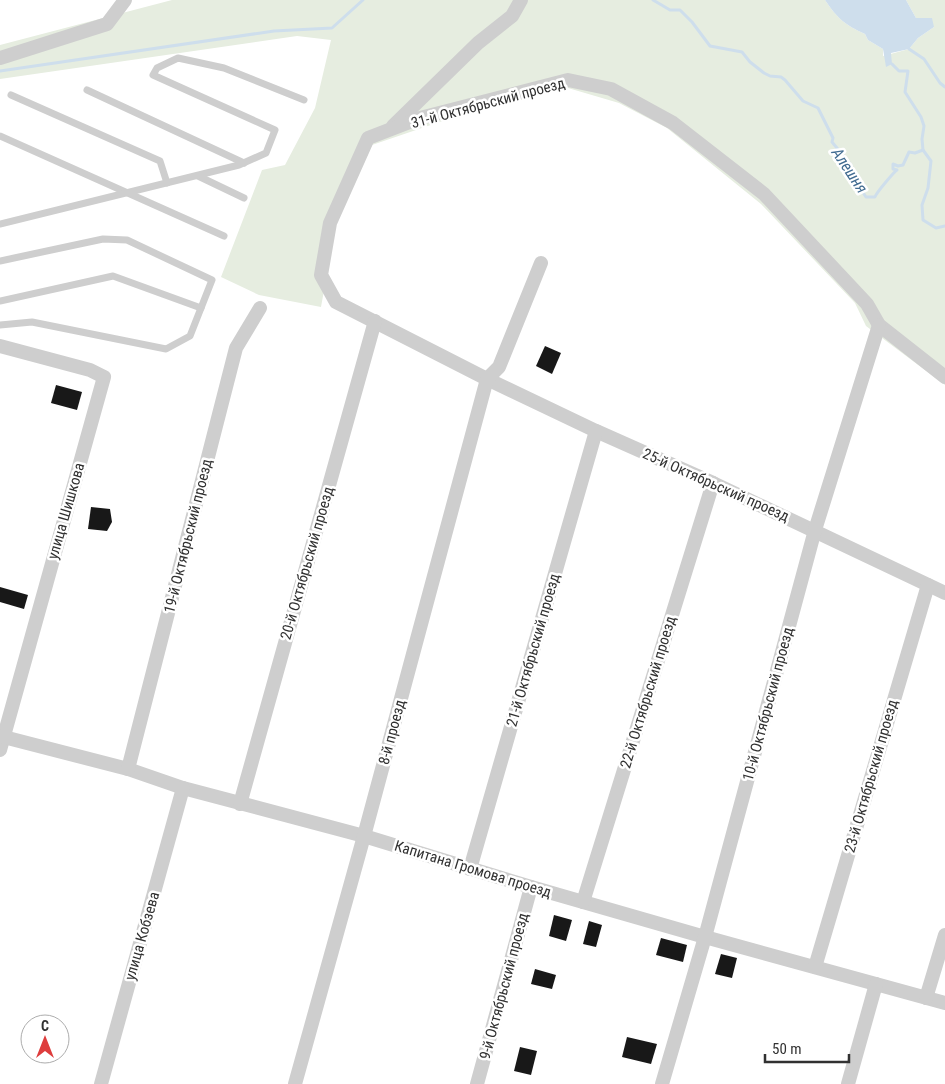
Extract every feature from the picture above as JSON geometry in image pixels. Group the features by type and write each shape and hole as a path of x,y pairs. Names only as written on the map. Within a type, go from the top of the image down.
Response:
{"street":[{"path":"0,58 107,24 125,0"},
{"path":"389,130 478,43 512,16 521,0"},
{"name":"31-й Октябрьский проезд","path":"336,302 321,275 330,224 368,138 420,118 568,80 611,89 673,123 764,194 867,304 879,326 945,377"},
{"path":"487,379 499,367 542,264"},
{"name":"25-й Октябрьский проезд","path":"336,302 487,379 596,431 815,530 945,594"},
{"name":"19-й Октябрьский проезд","path":"128,769 236,348 260,308"},
{"name":"20-й Октябрьский проезд","path":"240,804 375,321"},
{"name":"10-й Октябрьский проезд","path":"662,1084 705,938 815,530 879,326"},
{"name":"улица Шишкова","path":"0,346 90,370 104,377 1,741"},
{"name":"8-й проезд","path":"295,1084 487,379"},
{"name":"21-й Октябрьский проезд","path":"470,869 596,431"},
{"name":"22-й Октябрьский проезд","path":"583,902 713,483"},
{"name":"23-й Октябрьский проезд","path":"815,967 928,585"},
{"name":"Капитана Громова проезд","path":"1,741 128,769 183,788 364,836 705,938 945,1002"},
{"name":"улица Кобзева","path":"101,1084 183,788"},
{"name":"9-й Октябрьский проезд","path":"477,1084 531,887"},
{"path":"926,998 945,935"},
{"path":"848,1084 876,984"}],"lane":[{"path":"0,224 244,163 266,153 275,130 153,74 157,68 178,58 224,68 304,100"},
{"path":"87,90 244,163"},
{"path":"11,95 160,161 167,183"},
{"path":"0,136 224,236"},
{"path":"197,175 244,198"},
{"path":"0,261 103,238 127,240 212,280 190,336 166,349 32,322 0,325"},
{"path":"0,301 113,276 201,308"}],"shaded area":[{"path":"172,0 825,0 842,20 865,34 868,40 883,49 883,56 909,49 918,38 934,27 916,18 906,0 945,0 945,385 866,326 855,303 761,204 667,128 619,103 568,88 460,115 372,145 336,225 321,307 259,295 221,277 262,170 285,165 315,108 331,40 297,36 0,79 0,45"}],"water":[{"path":"825,0 906,0 916,18 932,18 934,27 918,38 909,49 891,53 892,64 886,67 883,49 868,40 865,34 842,20"}],"building":[{"path":"545,346 561,353 552,374 536,366"},
{"path":"56,385 82,392 77,410 51,403"},
{"path":"91,507 110,509 112,522 107,531 88,529"},
{"path":"0,587 28,595 24,609 0,602"},
{"path":"554,915 572,920 566,941 549,936"},
{"path":"589,921 602,925 596,947 583,944"},
{"path":"661,938 687,945 683,962 656,955"},
{"path":"721,954 737,958 732,978 715,974"},
{"path":"535,969 556,975 552,989 531,984"},
{"path":"627,1037 657,1044 651,1064 622,1057"},
{"path":"520,1047 537,1051 531,1075 514,1071"}],"waterway":[{"path":"0,71 274,31 332,28 363,0"},
{"name":"Алешня","path":"653,0 670,10 680,10 692,22 710,46 742,52 750,62 764,73 770,76 781,77 803,101 818,108 833,138 832,142 851,165 856,182 866,197 875,197 897,170 893,169 893,164 903,165 909,152 915,153 923,150 931,161 928,188 922,205 923,220 936,228 945,226"},
{"path":"909,49 924,59 940,83 945,87"},
{"path":"892,64 899,71 908,71 905,92 921,117 924,126 923,150"}]}
